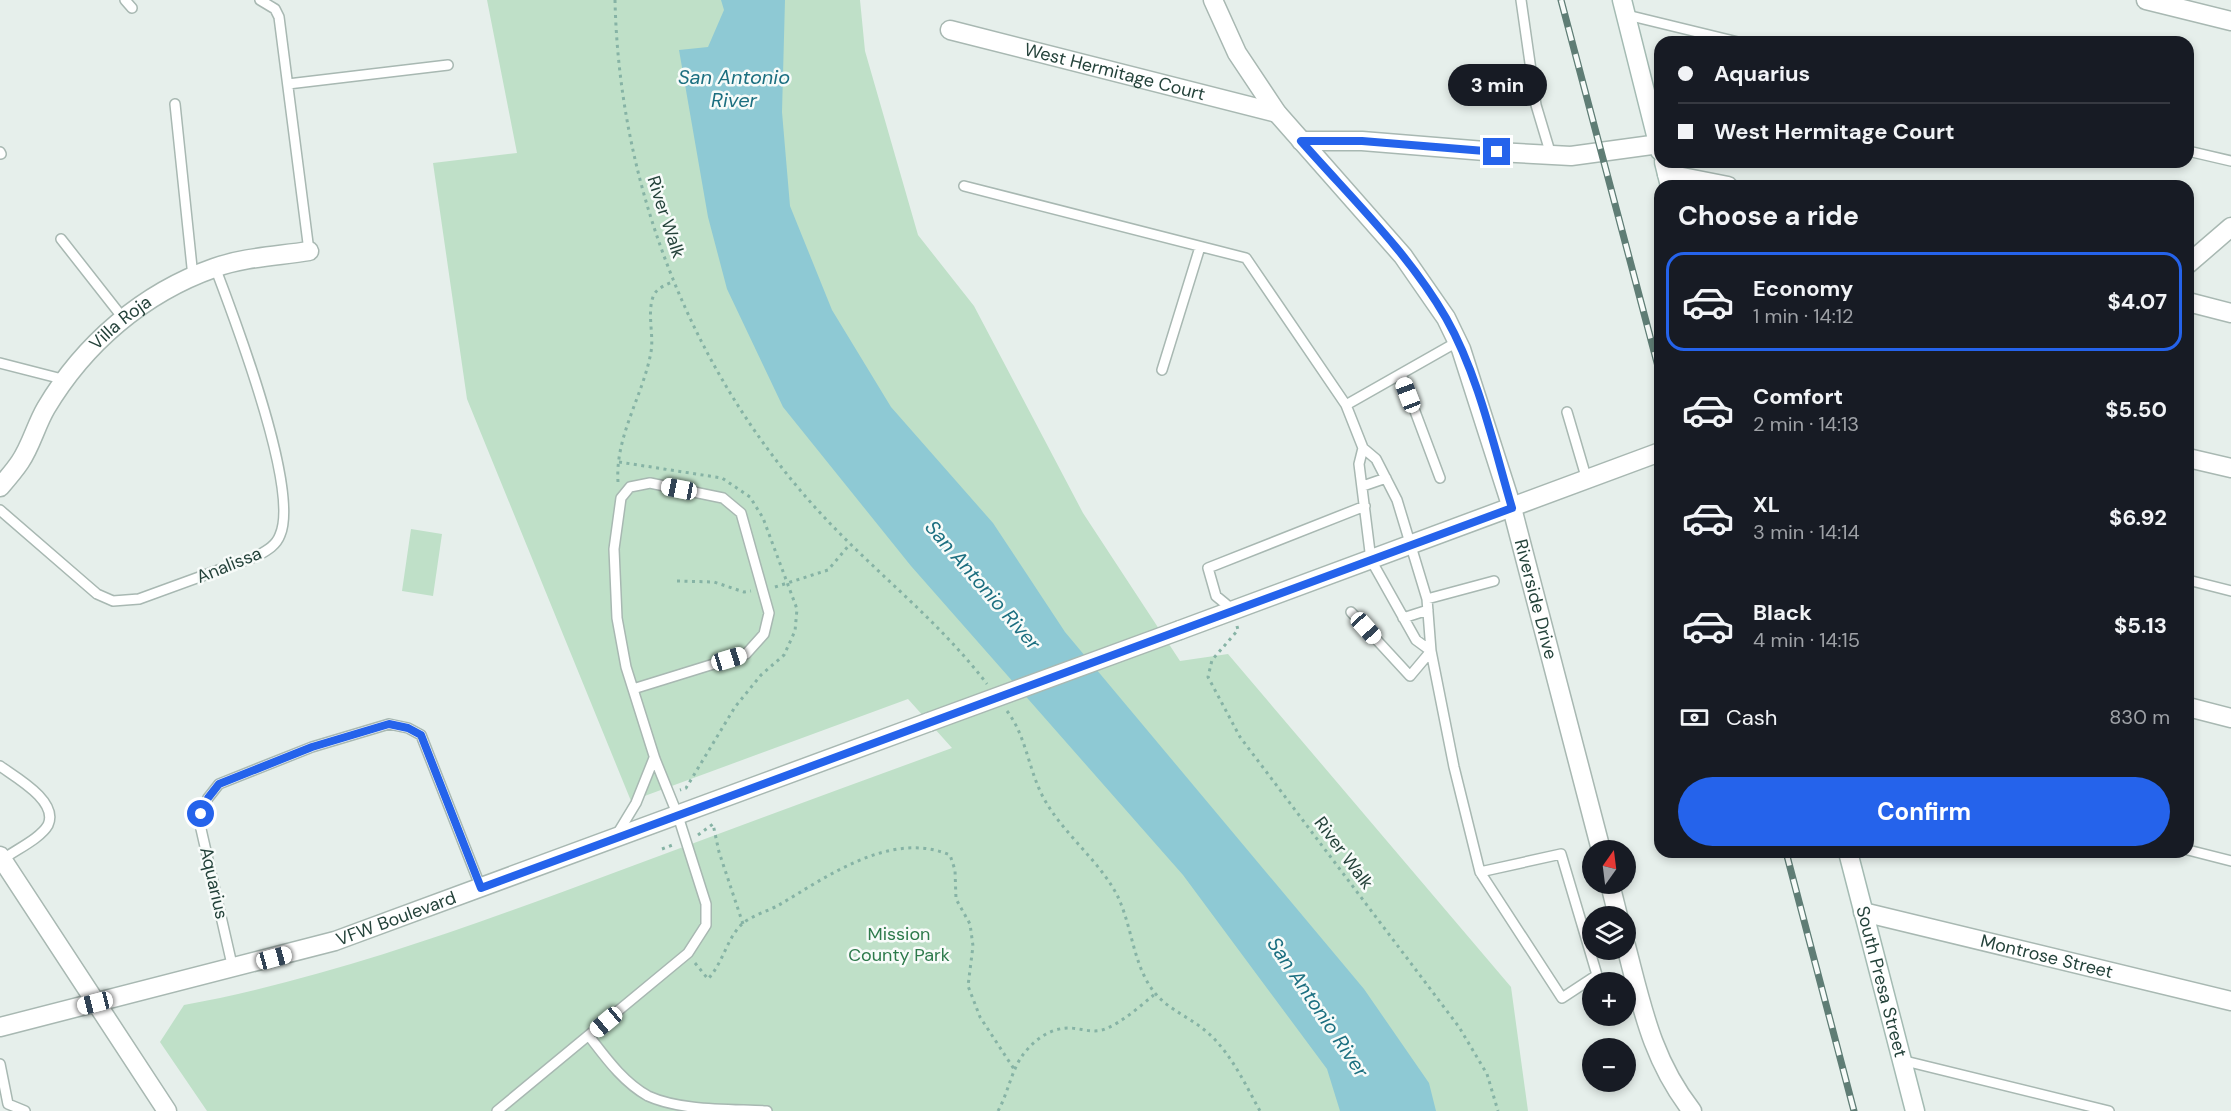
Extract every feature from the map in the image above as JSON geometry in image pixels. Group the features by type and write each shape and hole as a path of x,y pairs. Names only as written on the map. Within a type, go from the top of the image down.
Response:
{"street":[{"name":"Riverside Drive","path":"1213,0 1237,53 1277,113 1404,256 1446,318 1487,424 1512,508 1598,840"},
{"path":"2146,0 2231,21"},
{"path":"1624,8 1654,124"},
{"name":"West Hermitage Court","path":"950,30 1277,113"},
{"path":"1301,141 1362,141 1551,155 1602,154 1654,148"},
{"path":"1667,174 1698,180"},
{"path":"2194,259 2231,227"},
{"name":"Villa Roja","path":"0,487 21,461 46,409 66,380 93,345 123,318 193,277 215,267 309,251"},
{"path":"2194,304 2231,313"},
{"name":"VFW Boulevard","path":"0,1028 334,941 1654,454"},
{"path":"2194,459 2231,468"},
{"path":"2194,709 2231,718"},
{"path":"1,858 161,1109"},
{"name":"South Presa Street","path":"1850,858 1915,1111"},
{"name":"Montrose Street","path":"1863,912 2231,1000"},
{"path":"1630,960 1652,1041 1673,1086 1692,1111"}],"lane":[{"path":"125,0 132,8"},
{"path":"260,0 275,9 279,17 309,251"},
{"path":"1521,0 1536,105 1551,155"},
{"path":"1624,8 1718,36"},
{"path":"288,84 448,65"},
{"path":"175,104 193,277"},
{"path":"2194,152 2231,161"},
{"path":"964,186 1245,258 1346,405 1363,448 1376,459 1397,500 1427,599 1431,651 1454,767 1480,872 1562,998 1597,975 1561,854 1480,872"},
{"path":"61,239 123,318"},
{"path":"1162,370 1200,247"},
{"name":"Analissa","path":"0,510 97,594 113,602 139,599 257,556 272,547 280,536 284,520 282,481 243,342 215,267"},
{"path":"1346,405 1457,342"},
{"path":"0,363 66,380"},
{"path":"1401,374 1440,478"},
{"path":"1567,412 1587,480"},
{"path":"1363,448 1359,464 1371,560 1416,640 1431,651"},
{"path":"1363,486 1386,478"},
{"path":"497,1111 688,953 702,935 707,915 678,816 654,758 626,667 617,618 614,549 621,498 630,487 650,483 723,498 741,513 769,613 764,634 746,654 633,688"},
{"path":"1233,610 1216,596 1208,568 1365,506"},
{"path":"1427,599 1494,581"},
{"path":"2194,582 2231,591"},
{"path":"1404,618 1428,610"},
{"path":"1351,612 1410,676 1431,651"},
{"name":"Aquarius","path":"233,969 201,829 201,814 208,798 219,784 312,747 389,724 408,728 421,735 481,888"},
{"path":"613,840 636,803 654,758"},
{"path":"0,766 36,792 50,815 47,825 39,834 1,858"},
{"path":"2194,852 2231,861"},
{"path":"589,1036 616,1071 648,1096 677,1107 767,1111"},
{"path":"1901,1060 2109,1111"},
{"path":"0,1064 3,1091 8,1104 25,1111"}],"path":[{"name":"River Walk","path":"615,0 619,70 630,140 646,203 674,281 659,288 652,299 651,352 629,419 619,462 621,498"},
{"path":"619,462 722,478 750,497 763,518 790,584 797,609 795,631 784,655 761,675 735,706 686,788"},
{"name":"River Walk","path":"1233,610 1238,630 1212,660 1208,677 1240,737 1459,1027 1487,1074 1498,1111"},
{"path":"704,834 713,824 719,852 742,924"},
{"path":"688,953 708,979 717,970 742,924 863,857 900,850 935,848 950,855 955,870 956,898 970,924 972,946 968,986 980,1017 1014,1069"},
{"path":"998,1111 1007,1095 1014,1069 1038,1039 1051,1031 1069,1028 1089,1031 1104,1030 1155,994"}],"green space":[{"name":"Mission County Park","path":"487,0 860,0 865,51 918,235 974,306 1083,513 1180,661 1228,654 1511,987 1528,1111 207,1111 160,1042 184,1005 239,994 349,965 457,930 952,748 908,699 631,801 467,399 433,163 517,153"},
{"path":"411,529 442,534 433,596 402,591"}],"water":[{"name":"San Antonio River","path":"721,0 785,0 782,112 790,206 832,310 891,407 993,523 1065,632 1364,989 1429,1083 1436,1111 1340,1111 1327,1069 1183,875 911,566 783,407 727,289 708,217 679,50 708,47 724,10"}],"railway":[{"path":"1561,0 1654,351"},
{"path":"1788,858 1854,1111"}],"route":[{"path":"201,814 208,798 219,784 312,747 389,724 398,725 421,735 481,888 1512,508 1487,424 1461,349 1446,318 1404,256 1301,141 1362,141 1497,152"}]}
